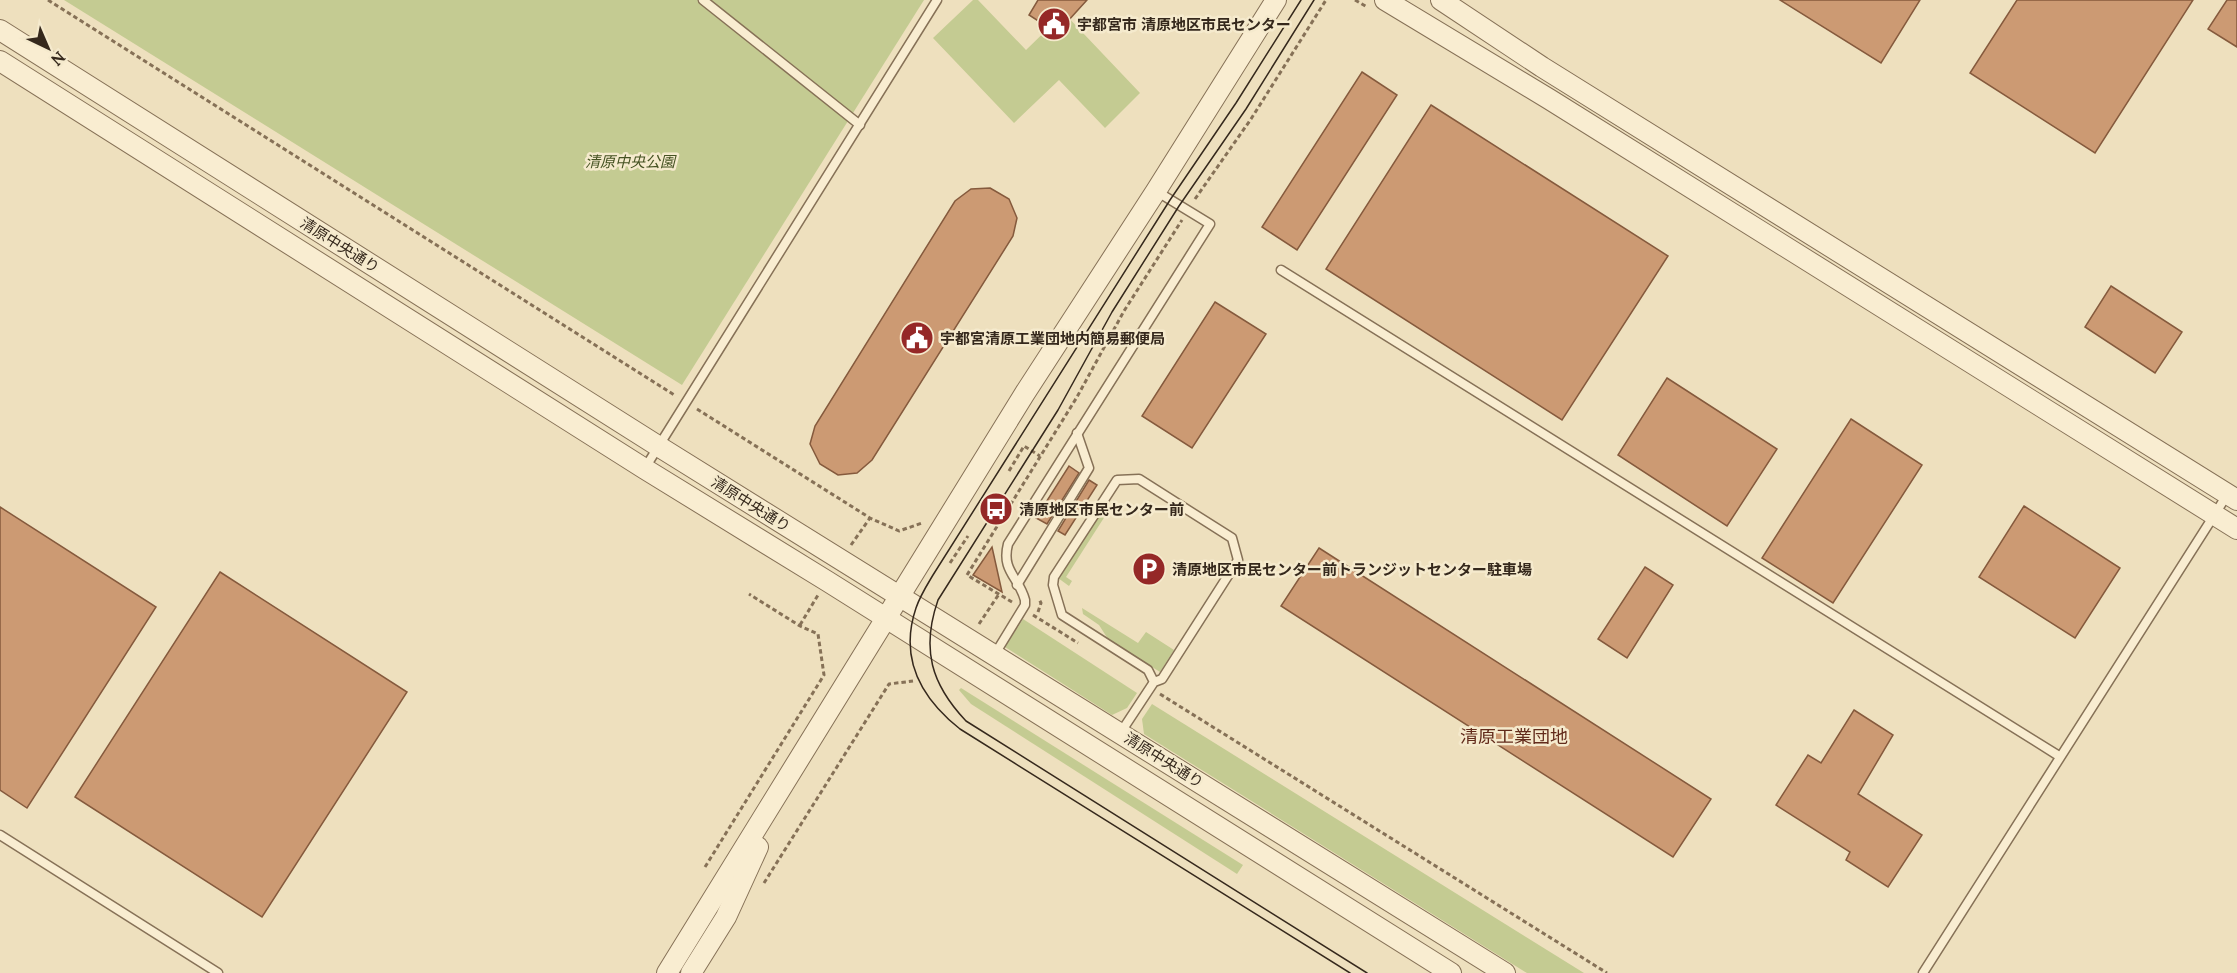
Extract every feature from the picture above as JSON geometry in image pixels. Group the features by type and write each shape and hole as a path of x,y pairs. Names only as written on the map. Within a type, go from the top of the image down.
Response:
{"street":[{"path":"667,973 1024,393 1156,191 1276,0"},
{"path":"1385,0 1549,99 2237,529"},
{"path":"1441,0 1542,67 2232,497"},
{"name":"清原中央通り","path":"0,30 658,446 1505,973"},
{"name":"清原中央通り","path":"0,61 645,469 1451,973"},
{"path":"691,973 726,916 792,771"}],"lane":[{"path":"703,0 860,125"},
{"path":"645,469 937,0"},
{"path":"994,654 1022,609 1025,600 1007,566 1008,544 1210,224 1156,191"},
{"path":"1281,270 2059,756"},
{"path":"1017,585 1089,468 1077,433"},
{"path":"1121,732 1152,685 1162,679 1238,560 1232,538 1139,479 1117,480 1054,578 1053,585 1062,615 1148,670 1152,685"},
{"path":"1923,973 2214,515 2232,497"},
{"path":"0,835 218,973"}],"path":[{"path":"48,0 870,518 899,531"},
{"path":"1085,647 967,574 1077,397 1124,311 1251,119 1326,0"},
{"path":"1009,471 1024,446 1041,456"},
{"path":"849,547 870,518"},
{"path":"950,563 968,536"},
{"path":"800,626 819,593"},
{"path":"705,867 824,675 818,634 800,626 749,594"},
{"path":"976,628 999,594"},
{"path":"763,884 889,684 914,681"},
{"path":"1152,685 1606,973"}],"green space":[{"name":"清原中央公園","path":"64,0 924,0 682,385"},
{"path":"973,0 978,0 1026,50 1064,13 1140,93 1105,128 1059,80 1014,123 933,38"},
{"path":"1102,510 1107,513 1066,577 1072,581 1069,586 1058,578"},
{"path":"1082,608 1138,643 1146,632 1174,650 1160,672 1108,639 1099,625 1083,614"},
{"path":"1023,619 1137,693 1127,708 1112,715 1005,647"},
{"path":"961,688 1243,865 1237,874 971,704 959,690"},
{"path":"1152,704 1584,973 1527,973 1144,734 1142,719"}],"building":[{"name":"宇都宮市 清原地区市民センター","path":"1038,0 1087,0 1057,33 1029,15"},
{"path":"1780,0 1920,0 1881,63"},
{"path":"2017,0 2193,0 2095,153 1970,73"},
{"path":"2227,0 2237,0 2237,47 2208,29"},
{"path":"1362,72 1397,95 1297,250 1262,227"},
{"path":"1431,105 1668,256 1562,420 1326,269"},
{"path":"990,188 1009,199 1017,218 1013,236 872,460 857,473 838,475 820,464 810,444 815,426 955,201 971,189"},
{"path":"2111,286 2182,332 2155,373 2085,327"},
{"path":"1215,302 1266,334 1192,448 1142,416"},
{"path":"1667,378 1777,449 1727,526 1618,455"},
{"path":"1851,419 1922,465 1833,603 1762,558"},
{"path":"1069,466 1079,473 1047,524 1036,518"},
{"path":"1089,480 1097,485 1065,535 1058,531"},
{"path":"2024,506 2120,568 2075,638 1979,577"},
{"path":"0,507 156,607 27,808 0,790"},
{"path":"992,547 1002,592 973,575"},
{"path":"1319,548 1711,799 1673,857 1281,606"},
{"path":"1645,567 1673,585 1627,658 1598,639"},
{"path":"220,572 407,692 262,917 75,797"},
{"path":"1854,710 1893,735 1858,794 1922,835 1888,887 1846,860 1850,852 1776,805 1808,755 1821,763"}],"tram line":[{"path":"1301,0 1236,103 1170,200 933,575 916,608 911,626 910,644 912,660 924,690 934,704 960,729 1350,973"},
{"path":"1314,0 1246,109 1179,206 1112,312 1058,410 938,600 930,634 930,650 937,679 944,693 966,721 1367,973"}],"place":[{"name":"宇都宮市 清原地区市民センター","path":"1054,24"},
{"name":"宇都宮清原工業団地内簡易郵便局","path":"917,338"},
{"name":"清原地区市民センター前","path":"996,509"},
{"name":"清原地区市民センター前トランジットセンター駐車場","path":"1149,569"}],"district":[{"name":"清原工業団地","path":"1514,736"}]}
